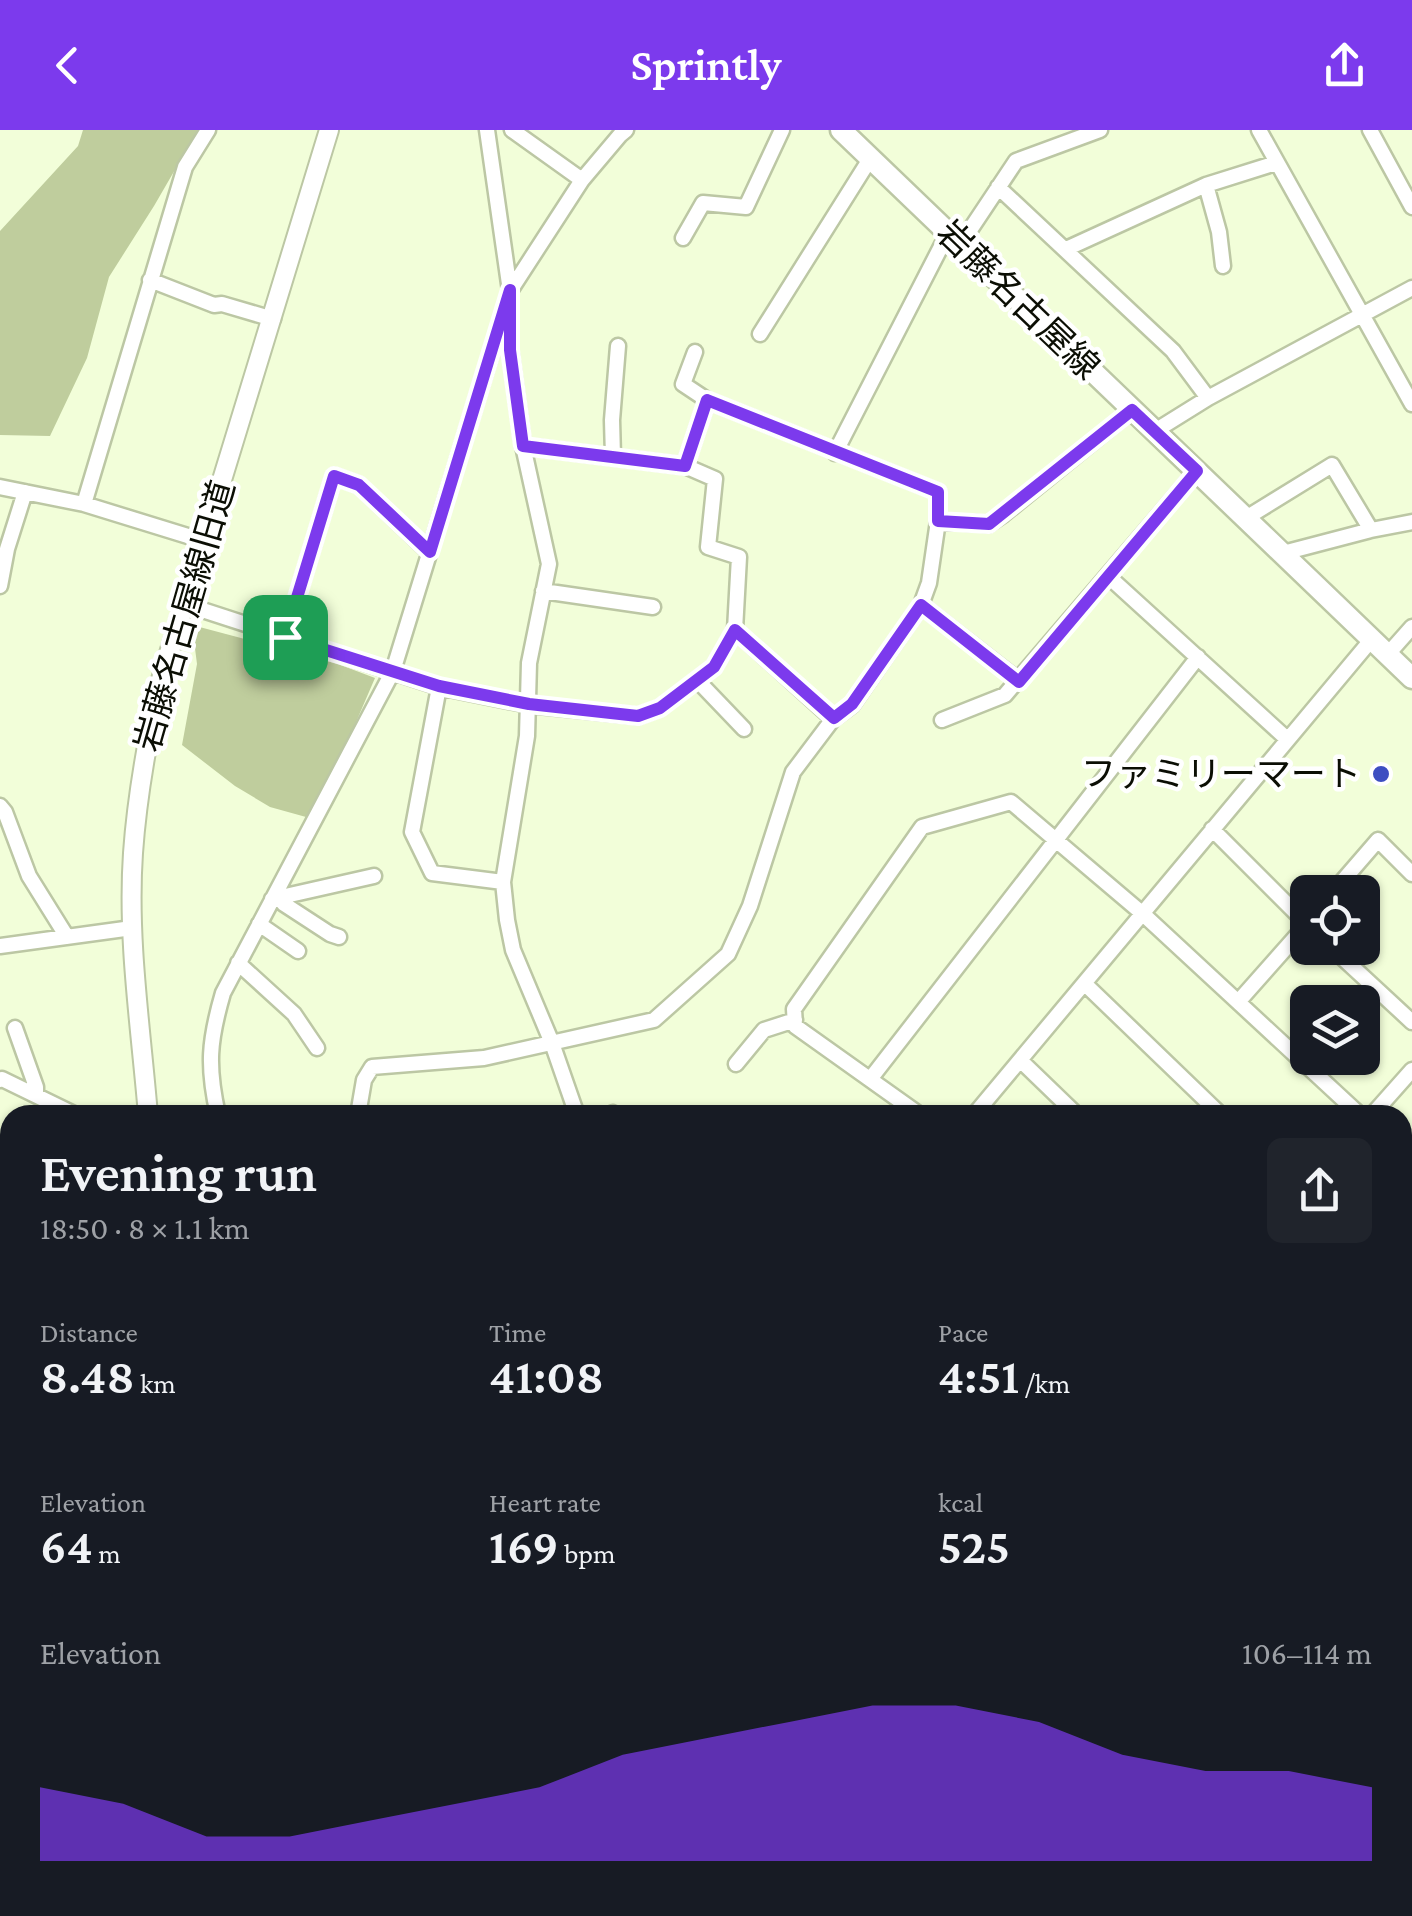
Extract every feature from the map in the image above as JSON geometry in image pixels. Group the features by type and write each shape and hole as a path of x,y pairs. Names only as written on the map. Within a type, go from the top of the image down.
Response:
{"main road":[{"name":"岩藤名古屋線","path":"840,130 1412,678"}],"street":[{"path":"84,504 185,167 208,130"},
{"name":"岩藤名古屋線旧道","path":"147,1105 132,928 133,856 141,774 159,686 330,130"},
{"path":"487,130 510,290 510,350 523,446 549,564 529,663 528,736 504,882 507,920 513,950 573,1105"},
{"path":"512,130 582,180"},
{"path":"216,1105 210,1080 212,1038 223,993 393,671 510,290 582,180 626,130"},
{"path":"684,238 702,204 746,208 782,130"},
{"path":"835,452 954,239 1016,161 1100,130"},
{"path":"1259,130 1412,404"},
{"path":"1370,130 1412,207"},
{"path":"760,334 870,159"},
{"path":"1066,249 1206,185 1276,163"},
{"path":"1206,185 1224,266"},
{"path":"998,187 1173,350 1208,398"},
{"path":"150,280 214,305 273,318"},
{"path":"1155,431 1208,398 1412,288"},
{"path":"613,457 618,346"},
{"path":"360,1105 364,1080 372,1067 484,1058 654,1020 728,954 750,906 793,772 834,718 852,704 921,605 930,583 938,492 707,400 683,384 695,352"},
{"path":"685,466 707,400"},
{"path":"938,521 989,524 1132,410"},
{"path":"184,604 439,686 529,704 638,716 660,708 714,667 735,630 738,557 708,547 716,479 685,466 523,446"},
{"path":"1246,518 1332,465 1371,530"},
{"path":"942,720 1005,695 1019,682 1197,471"},
{"path":"285,637 334,476 359,485 430,552"},
{"path":"0,487 84,504 204,541"},
{"path":"0,586 25,492"},
{"path":"1283,553 1412,522"},
{"path":"1108,576 1287,739"},
{"path":"543,591 652,607"},
{"path":"921,605 1019,682"},
{"path":"1388,654 1412,628"},
{"path":"735,630 834,718"},
{"path":"982,1105 1372,639"},
{"path":"871,1078 1198,656"},
{"path":"698,681 744,728"},
{"path":"439,686 412,832 432,873 504,882"},
{"path":"907,1105 796,1026 794,1009 922,827 1011,802 1143,914 1349,1105"},
{"path":"0,806 29,876 67,937"},
{"path":"1212,829 1290,907"},
{"path":"1348,875 1378,840 1412,874"},
{"path":"275,898 374,876"},
{"path":"275,898 338,937"},
{"path":"258,924 298,951"},
{"path":"0,946 132,928"},
{"path":"1238,1002 1290,943"},
{"path":"238,963 294,1014 317,1048"},
{"path":"1350,965 1412,1022"},
{"path":"1085,984 1211,1105"},
{"path":"736,1064 764,1030 795,1020"},
{"path":"15,1028 36,1096"},
{"path":"1020,1060 1067,1105"},
{"path":"1381,1105 1412,1070"},
{"path":"0,1080 55,1105"}],"green space":[{"path":"83,130 198,130 109,277 87,358 50,436 0,435 0,231 78,146"},
{"path":"192,625 338,664 375,678 340,759 306,817 270,807 182,745 197,664"}],"place":[{"name":"ファミリーマート","path":"1381,774"}],"route":[{"path":"510,290 510,350 523,446 685,466 707,400 938,492 938,521 989,524 1132,410 1197,471 1019,682 921,605 852,704 834,718 735,630 714,667 660,708 638,716 529,704 439,686 285,637 334,476 359,485 430,552 510,290"}]}
